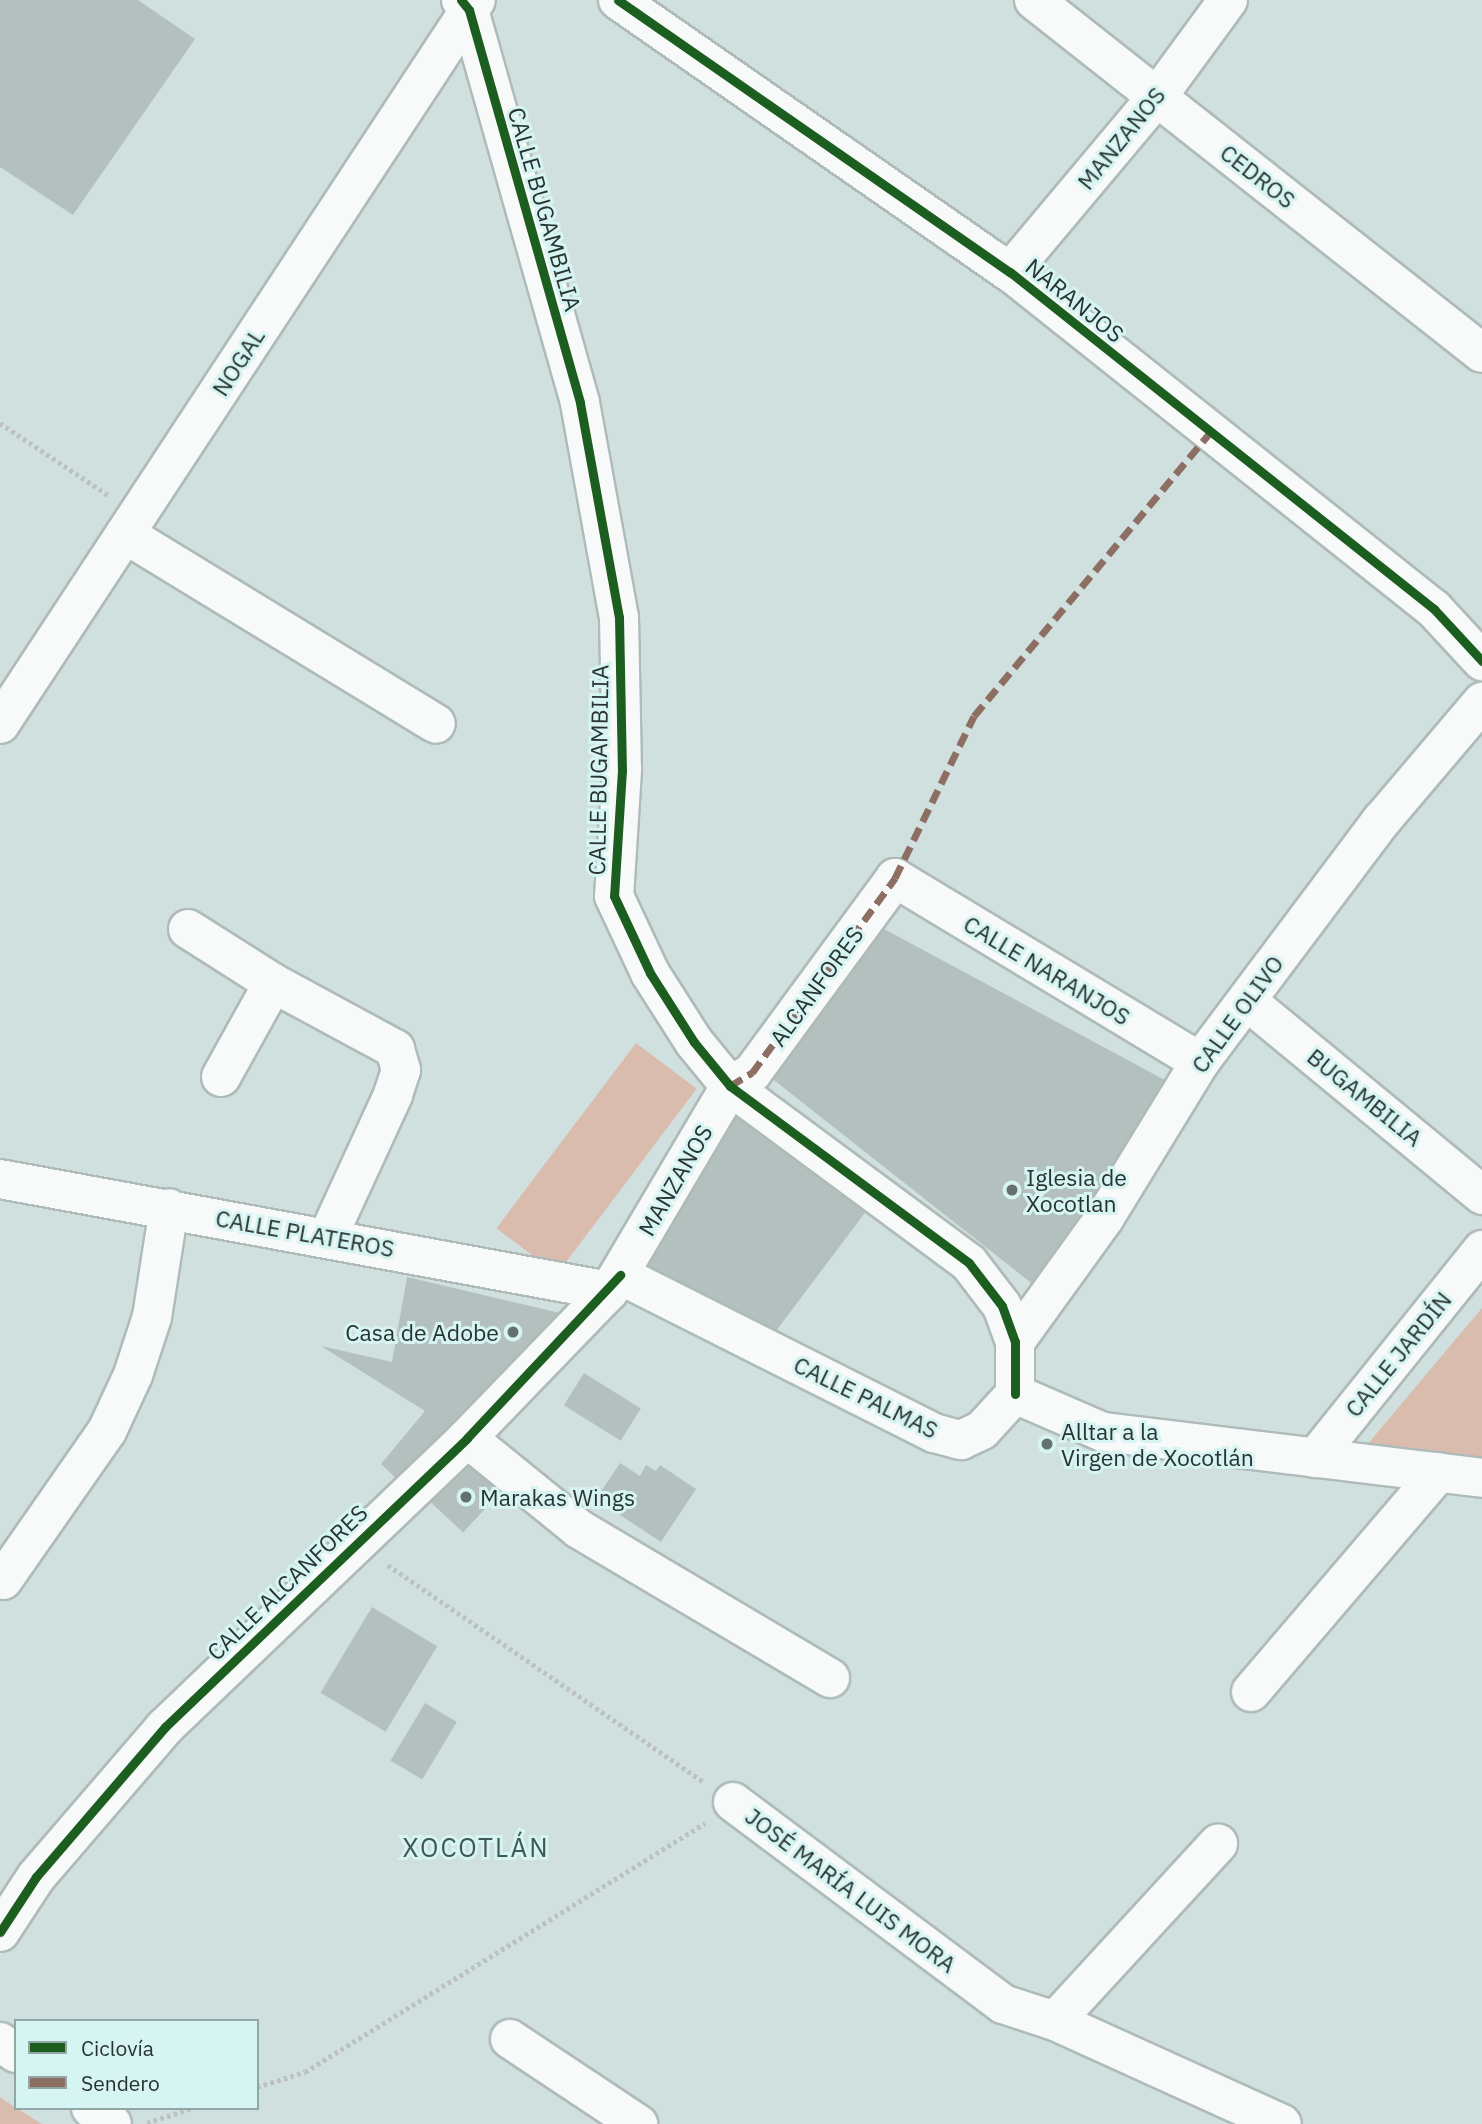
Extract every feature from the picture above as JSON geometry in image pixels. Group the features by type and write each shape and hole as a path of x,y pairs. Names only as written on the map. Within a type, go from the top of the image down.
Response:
{"street":[{"name":"NARANJOS","path":"618,0 1010,272 1434,609 1482,661"},
{"name":"CEDROS","path":"1034,0 1482,353"},
{"name":"MANZANOS","path":"1010,272 1157,97 1228,0"},
{"name":"NOGAL","path":"0,723 469,3"},
{"name":"CALLE BUGAMBILIA","path":"469,3 580,403 620,617 622,770 614,896 650,973 694,1042 730,1086 970,1263 1002,1307 1015,1342 1015,1394"},
{"path":"132,524 436,724"},
{"name":"CALLE OLIVO","path":"1015,1342 1105,1217 1200,1062 1382,820 1482,702"},
{"name":"ALCANFORES","path":"730,1086 752,1073 895,878"},
{"name":"CALLE NARANJOS","path":"895,878 1200,1062"},
{"path":"188,929 273,983 396,1049 401,1070 328,1236"},
{"path":"221,1077 273,983"},
{"name":"BUGAMBILIA","path":"1247,1001 1482,1195"},
{"name":"MANZANOS","path":"615,1283 730,1086"},
{"name":"CALLE PLATEROS","path":"0,1179 615,1283"},
{"path":"3,1580 107,1430 133,1375 152,1317 169,1208"},
{"name":"CALLE JARDÍN","path":"1315,1458 1482,1250"},
{"name":"CALLE PALMAS","path":"615,1283 934,1433 961,1440 982,1430 1015,1394"},
{"name":"CALLE ALCANFORES","path":"0,1932 36,1877 165,1727 467,1438 615,1283"},
{"path":"1015,1394 1104,1432 1482,1478"},
{"path":"467,1438 579,1529 830,1678"},
{"path":"1251,1692 1439,1472"},
{"name":"JOSÉ MARÍA LUIS MORA","path":"733,1802 1003,2004 1055,2021 1282,2124"},
{"path":"1055,2021 1218,1844"},
{"path":"510,2039 638,2124"},
{"path":"93,2110 112,2124"}],"path":[{"path":"0,423 132,524"},
{"path":"355,1543 733,1802"},
{"path":"143,2124 186,2110"}],"shaded area":[{"path":"636,1043 697,1089 557,1274 496,1228"},
{"path":"1482,1308 1482,1461 1366,1446"},
{"path":"0,2097 14,2107 14,2110 19,2110 42,2124 0,2124"}],"building":[{"path":"0,0 138,0 195,39 73,215 0,167"},
{"name":"Iglesia de Xocotlan","path":"871,922 1176,1086 1044,1293 765,1073"},
{"path":"731,1113 867,1210 773,1335 635,1266"},
{"path":"407,1277 560,1313 400,1482 381,1464 425,1411 321,1346 392,1362"},
{"path":"584,1373 641,1409 621,1441 564,1405"},
{"name":"Marakas Wings","path":"469,1460 502,1491 463,1532 430,1502"},
{"path":"620,1463 640,1476 646,1465 656,1471 660,1465 696,1489 661,1542 596,1499"},
{"path":"372,1607 437,1646 386,1732 320,1693"},
{"path":"425,1703 457,1722 422,1779 390,1760"}],"marked path":[{"path":"730,1086 752,1073 895,878 974,716 1210,433"}],"cycle path":[{"path":"461,0 469,10 580,403 619,617 622,770 614,896 650,973 694,1042 730,1086 969,1263 1002,1306 1015,1342 1015,1394"},
{"path":"618,0 1010,272 1434,609 1482,661"},
{"path":"0,1932 36,1877 165,1727 467,1438 620,1275"}],"place":[{"name":"Iglesia de Xocotlan","path":"1012,1190"},
{"name":"Casa de Adobe","path":"513,1332"},
{"name":"Alltar a la Virgen de Xocotlán","path":"1047,1444"},
{"name":"Marakas Wings","path":"466,1497"}],"district":[{"name":"XOCOTLÁN","path":"476,1848"}]}
